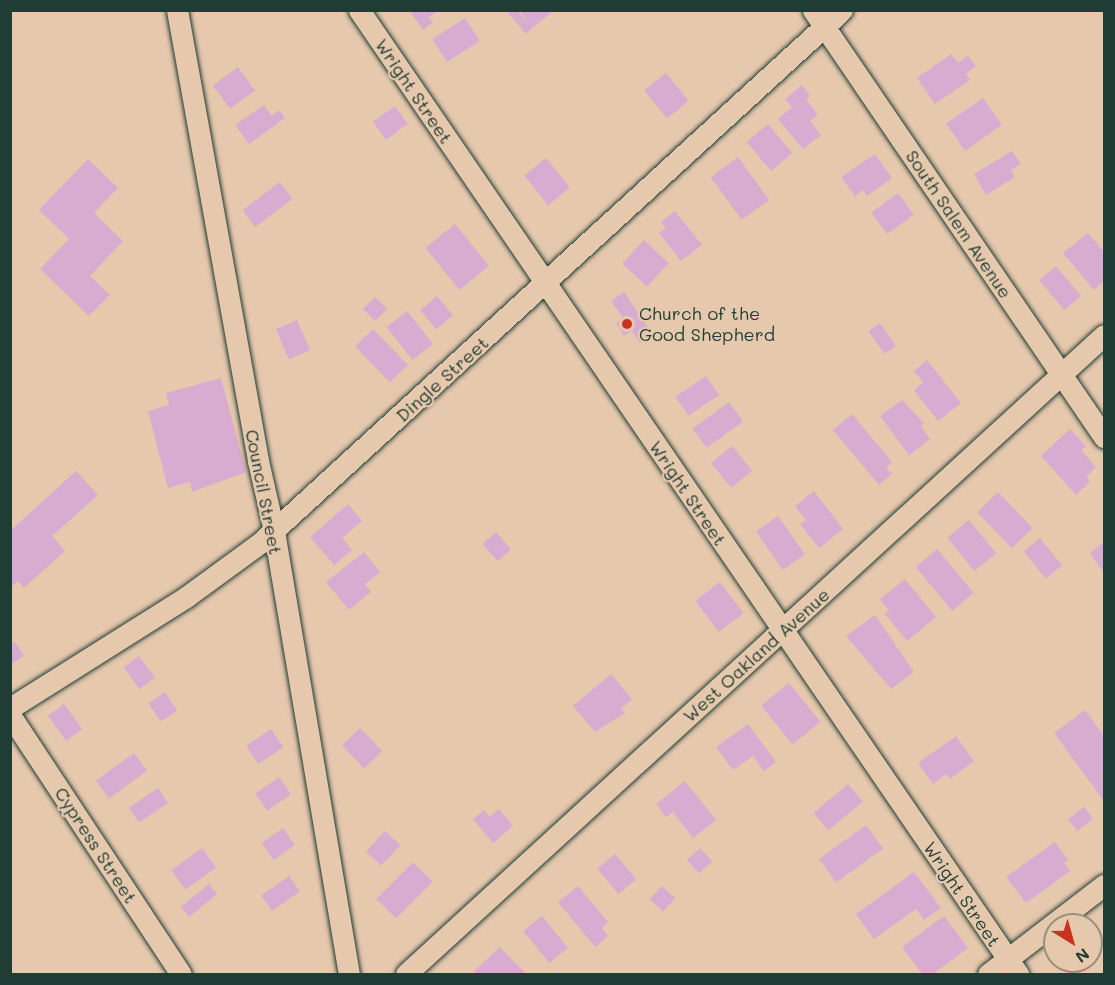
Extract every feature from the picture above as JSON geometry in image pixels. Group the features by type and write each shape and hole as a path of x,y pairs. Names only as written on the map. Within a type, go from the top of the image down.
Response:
{"street":[{"name":"Council Street","path":"177,10 258,461 274,531 349,975"},
{"name":"Wright Street","path":"359,10 1013,967"},
{"name":"Dingle Street","path":"10,708 186,597 274,531 545,284 818,19 842,10"},
{"name":"South Salem Avenue","path":"818,19 1104,437"},
{"name":"West Oakland Avenue","path":"406,975 1104,335"},
{"name":"Cypress Street","path":"10,715 181,975"},
{"path":"988,975 1013,967 1104,885"}],"building":[{"path":"409,10 439,10 429,17 433,22 423,30"},
{"path":"506,10 517,10 532,28 526,34"},
{"path":"519,10 549,10 551,13 532,28"},
{"path":"465,18 480,41 447,62 432,39"},
{"path":"951,54 958,63 968,56 976,66 966,74 970,80 935,104 917,78"},
{"path":"238,67 255,90 230,109 213,85"},
{"path":"666,73 689,101 667,119 644,91"},
{"path":"802,85 810,96 806,99 818,115 810,121 821,135 803,149 778,119 792,107 785,99"},
{"path":"983,98 1002,125 965,151 946,124"},
{"path":"264,105 272,116 279,110 285,118 249,144 235,125"},
{"path":"395,106 408,124 386,140 373,122"},
{"path":"768,124 792,153 771,171 747,142"},
{"path":"1012,151 1021,164 1011,170 1015,177 986,195 974,174"},
{"path":"875,154 892,178 867,196 863,190 855,196 841,177"},
{"path":"738,157 769,200 742,220 710,177"},
{"path":"546,158 570,188 548,205 524,176"},
{"path":"88,159 118,188 94,213 123,241 90,276 110,295 89,316 40,269 69,239 39,210"},
{"path":"280,182 293,199 255,227 242,210"},
{"path":"898,193 914,215 887,234 871,212"},
{"path":"675,211 702,245 681,261 659,233 666,228 661,222"},
{"path":"455,224 489,266 459,290 425,248"},
{"path":"1088,233 1104,252 1104,281 1094,290 1063,253"},
{"path":"644,240 669,263 647,287 622,263"},
{"path":"1056,266 1081,296 1064,310 1039,280"},
{"path":"624,292 653,335 640,343 632,331 624,336 616,323 623,318 611,301"},
{"path":"437,296 453,315 436,329 420,310"},
{"path":"375,297 387,309 375,321 363,309"},
{"path":"407,311 433,344 412,360 387,327"},
{"path":"297,320 310,350 289,359 276,329"},
{"path":"880,323 896,346 885,354 869,331"},
{"path":"373,329 408,365 390,382 355,346"},
{"path":"927,360 961,403 938,421 914,390 923,382 914,371"},
{"path":"706,376 719,395 688,416 675,397"},
{"path":"221,378 246,472 192,492 190,482 168,488 148,411 169,405 166,393"},
{"path":"902,400 924,423 921,426 930,439 909,455 880,416"},
{"path":"729,402 743,421 707,448 693,428"},
{"path":"852,414 892,462 886,467 892,474 879,485 833,430"},
{"path":"1070,429 1086,446 1081,450 1096,467 1086,477 1090,481 1076,495 1041,456"},
{"path":"732,446 752,471 731,488 711,463"},
{"path":"76,471 98,495 52,536 65,551 24,588 18,581 10,588 10,531"},
{"path":"814,491 843,529 819,548 800,524 806,520 795,506"},
{"path":"998,492 1033,528 1012,548 977,512"},
{"path":"348,504 362,521 342,538 352,550 334,565 310,537"},
{"path":"778,516 805,555 783,570 756,531"},
{"path":"969,520 996,553 974,571 947,538"},
{"path":"496,532 511,549 498,561 482,544"},
{"path":"1040,538 1062,565 1046,578 1024,551"},
{"path":"1104,542 1104,573 1090,553"},
{"path":"937,549 974,593 952,611 916,567"},
{"path":"364,552 380,572 365,584 371,592 349,610 326,582"},
{"path":"905,579 936,617 907,641 885,614 889,611 880,599"},
{"path":"720,582 743,613 719,632 695,601"},
{"path":"875,615 914,672 891,689 846,636"},
{"path":"15,642 24,656 10,665 10,644"},
{"path":"139,656 155,678 139,689 124,667"},
{"path":"611,674 632,699 621,709 625,713 595,732 573,706"},
{"path":"789,683 820,722 792,745 761,706"},
{"path":"165,692 177,710 161,721 148,703"},
{"path":"64,704 82,729 66,741 48,716"},
{"path":"1085,710 1104,736 1104,801 1054,733"},
{"path":"748,724 776,762 764,771 753,756 733,770 716,747"},
{"path":"360,728 382,751 364,768 342,745"},
{"path":"271,729 283,747 258,764 246,746"},
{"path":"956,736 974,761 950,779 946,774 933,784 918,763"},
{"path":"134,753 147,771 109,798 96,781"},
{"path":"279,777 291,794 267,811 255,794"},
{"path":"685,781 716,820 693,838 673,812 666,817 656,804"},
{"path":"848,784 863,802 828,831 814,813"},
{"path":"158,788 168,803 139,822 129,808"},
{"path":"1084,807 1093,819 1077,831 1068,819"},
{"path":"499,809 513,826 493,843 473,819 484,810 489,817"},
{"path":"866,825 883,848 836,883 819,859"},
{"path":"283,828 295,845 274,860 262,843"},
{"path":"385,831 400,845 381,866 366,851"},
{"path":"1055,842 1068,860 1064,863 1070,871 1026,903 1006,877"},
{"path":"202,848 216,867 185,890 171,870"},
{"path":"700,848 712,861 699,873 687,860"},
{"path":"615,854 636,879 619,894 597,869"},
{"path":"413,862 433,882 396,919 376,899"},
{"path":"914,872 941,908 924,920 916,909 874,939 856,914"},
{"path":"289,876 300,892 272,911 261,896"},
{"path":"209,884 217,894 189,917 181,907"},
{"path":"578,886 608,922 602,928 608,936 595,947 558,902"},
{"path":"662,886 675,898 663,911 650,899"},
{"path":"542,916 568,948 549,963 523,931"},
{"path":"944,916 968,948 933,974 922,974 902,947"},
{"path":"500,947 526,974 477,974 474,971"}],"place":[{"name":"Church of the Good Shepherd","path":"627,324"}]}
